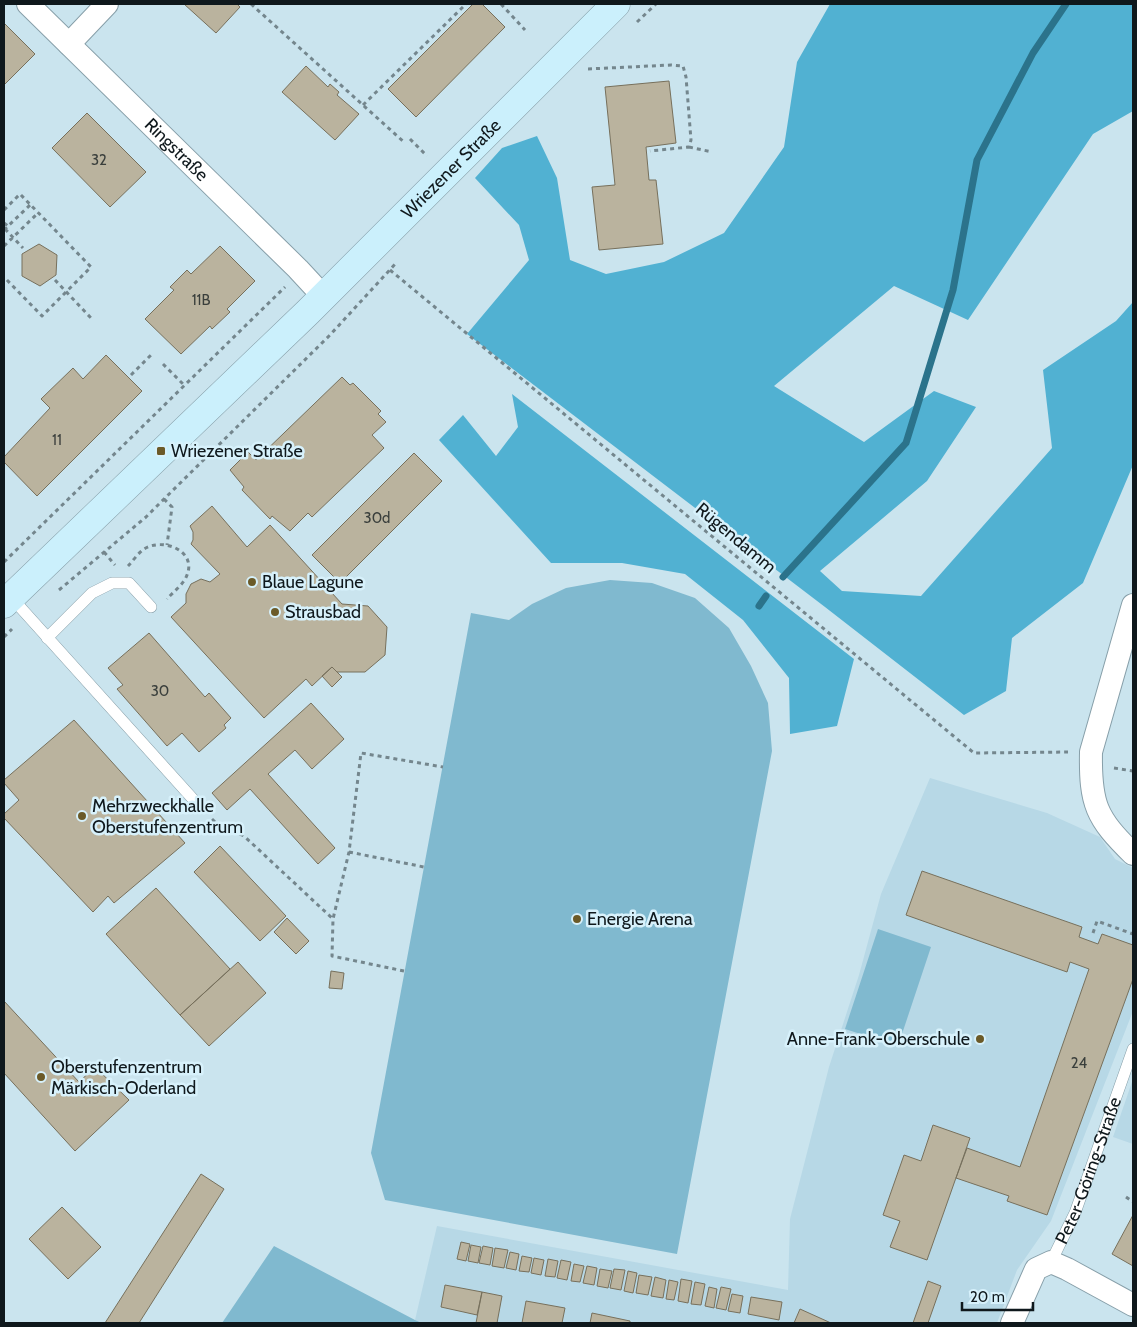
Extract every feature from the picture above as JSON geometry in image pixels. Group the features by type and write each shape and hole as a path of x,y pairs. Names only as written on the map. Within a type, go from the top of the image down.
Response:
{"street":[{"name":"Ringstraße","path":"28,4 323,296"},
{"path":"69,44 107,4"},
{"name":"Wriezener Straße","path":"7,601 323,296 616,4"},
{"path":"1133,604 1091,752 1092,789 1098,812 1112,833 1133,854"},
{"path":"1012,1323 1036,1269 1051,1262 1133,1305"}],"lane":[{"path":"47,638 92,593 112,583 129,583 151,607"},
{"path":"7,601 47,638 201,808"},
{"name":"Peter-Göring-Straße","path":"1051,1262 1075,1213 1133,1049"}],"path":[{"path":"250,4 405,143"},
{"path":"363,106 466,4"},
{"path":"501,4 526,30"},
{"path":"587,70 683,66 686,77 691,140 689,147"},
{"path":"410,139 427,156"},
{"path":"650,151 689,147 712,152"},
{"path":"4,210 20,194 91,267 42,316 4,277"},
{"path":"5,229 30,205"},
{"path":"4,246 38,212"},
{"path":"4,223 5,229 23,248"},
{"name":"Rügendamm","path":"390,270 974,753 1091,752"},
{"path":"4,562 184,385 302,274"},
{"path":"55,280 91,318"},
{"path":"131,375 152,354"},
{"path":"163,364 184,385"},
{"path":"164,499 172,508 168,545"},
{"path":"112,583 144,549 161,543 175,548 186,557 190,566 186,578 164,602 151,607"},
{"path":"104,552 122,572"},
{"path":"404,971 332,956 334,919 349,852 361,753 442,767"},
{"path":"201,808 216,824 244,836 334,919"},
{"path":"349,852 424,867"},
{"path":"1093,933 1098,921 1133,934"},
{"path":"1126,1197 1133,1202"}],"shaded area":[{"path":"830,4 1133,4 1133,111 1093,134 968,320 894,286 774,386 864,442 934,391 976,407 927,481 820,571 842,591 921,596 1052,448 1043,370 1116,321 1133,302 1133,465 1083,583 1012,638 1006,691 964,715 467,334 529,260 519,225 475,178 502,148 537,136 557,178 570,260 606,274 664,262 724,233 784,147 797,62"},
{"path":"512,394 854,659 837,726 790,734 789,678 743,620 685,574 622,563 551,563 439,440 463,415 496,456 518,427"},
{"name":"Energie Arena","path":"610,580 652,583 695,598 729,628 751,666 768,703 772,751 677,1254 385,1200 371,1153 471,613 509,620 532,604 566,588"},
{"name":"Anne-Frank-Oberschule","path":"930,778 1047,813 1100,837 1115,859 1133,868 1133,1011 1051,1221 1017,1270 997,1323 422,1323 415,1320 437,1226 788,1290 790,1219 829,1067 859,975 881,894"},
{"path":"878,929 931,947 898,1046 845,1029"},
{"path":"1133,1079 1133,1144 1113,1137"},
{"path":"274,1246 415,1320 422,1323 222,1323"}],"building":[{"path":"184,4 237,4 240,7 216,33"},
{"path":"473,4 482,4 505,27 416,117 388,89"},
{"path":"4,23 35,54 4,85"},
{"path":"306,66 328,87 330,84 339,92 337,95 359,114 335,140 282,92"},
{"path":"669,81 676,143 646,147 649,180 656,180 663,244 599,250 592,187 615,185 605,87"},
{"path":"87,113 146,172 110,207 52,148"},
{"path":"39,244 57,255 56,275 40,286 22,276 22,254"},
{"path":"220,246 255,281 227,309 230,312 212,329 210,326 181,354 145,319 174,290 170,287 187,270 191,274"},
{"path":"106,355 142,391 37,496 4,462 4,457 50,408 41,399 73,368 83,379"},
{"path":"342,377 350,385 353,383 381,411 378,414 386,422 372,435 384,448 312,517 308,513 290,531 272,516 270,519 242,490 244,487 230,470 248,452 256,460"},
{"path":"414,453 442,481 340,583 312,555"},
{"name":"Strausbad","path":"212,506 247,547 270,525 342,604 368,606 387,627 385,655 365,672 337,672 332,667 312,686 306,679 264,718 171,617 186,603 186,594 191,584 201,579 210,582 220,574 191,544 193,532 190,526"},
{"path":"149,633 205,697 209,693 231,718 224,725 226,728 199,752 182,733 167,746 117,689 123,685 108,668"},
{"path":"332,667 342,677 332,687 322,676"},
{"path":"311,703 344,739 312,769 295,750 268,774 335,848 318,864 250,789 227,810 212,793"},
{"name":"Mehrzweckhalle Oberstufenzentrum","path":"74,720 185,843 114,903 108,896 93,912 4,818 4,814 19,800 4,783 4,780"},
{"path":"220,846 286,916 260,941 194,872"},
{"path":"922,871 1082,927 1079,937 1098,944 1102,934 1133,945 1133,979 1047,1215 1007,1201 1009,1196 956,1178 967,1148 1020,1167 1089,969 1070,962 1067,972 906,915"},
{"path":"156,888 230,969 180,1015 106,934"},
{"path":"287,918 309,941 296,954 274,932"},
{"path":"238,962 266,993 209,1046 180,1015"},
{"path":"331,971 344,973 342,989 329,988"},
{"name":"Oberstufenzentrum Märkisch-Oderland","path":"4,1001 79,1082 95,1067 129,1100 75,1151 4,1073"},
{"path":"933,1125 970,1138 927,1260 890,1247 900,1221 883,1215 904,1155 921,1161"},
{"path":"201,1174 224,1189 139,1323 105,1323"},
{"path":"62,1207 101,1247 68,1279 29,1239"},
{"path":"1133,1215 1133,1266 1112,1254"},
{"path":"461,1242 470,1244 466,1261 457,1259"},
{"path":"471,1245 481,1247 478,1263 468,1261"},
{"path":"483,1246 493,1248 490,1265 479,1263"},
{"path":"495,1248 508,1250 504,1268 492,1266"},
{"path":"510,1252 519,1254 516,1270 506,1268"},
{"path":"522,1256 532,1258 529,1272 519,1271"},
{"path":"534,1258 544,1260 541,1275 531,1273"},
{"path":"548,1259 558,1261 555,1277 545,1276"},
{"path":"561,1260 571,1262 567,1280 557,1278"},
{"path":"574,1264 584,1266 580,1282 571,1281"},
{"path":"587,1266 597,1268 594,1285 583,1283"},
{"path":"600,1269 612,1271 608,1288 597,1286"},
{"path":"614,1269 625,1270 621,1290 610,1288"},
{"path":"628,1271 637,1273 633,1293 624,1291"},
{"path":"639,1275 652,1277 648,1295 636,1293"},
{"path":"655,1277 666,1280 663,1298 651,1296"},
{"path":"681,1279 692,1281 688,1303 678,1301"},
{"path":"669,1280 678,1282 674,1300 666,1299"},
{"path":"928,1281 941,1286 928,1323 913,1323"},
{"path":"695,1282 705,1284 701,1305 691,1304"},
{"path":"445,1285 482,1292 477,1315 441,1307"},
{"path":"709,1287 717,1289 714,1308 705,1306"},
{"path":"721,1287 731,1289 726,1310 716,1308"},
{"path":"482,1292 502,1296 497,1323 476,1323"},
{"path":"732,1294 743,1296 740,1313 728,1311"},
{"path":"751,1297 782,1302 779,1320 748,1314"},
{"path":"526,1301 565,1308 562,1323 522,1323"},
{"path":"800,1309 831,1323 794,1323"},
{"path":"592,1313 630,1321 630,1323 590,1323"}],"waterway":[{"path":"783,577 906,443 953,290 977,160 1033,53 1066,4"},
{"path":"759,606 766,596"}],"place":[{"name":"Wriezener Straße","path":"161,451"},
{"name":"Blaue Lagune","path":"252,582"},
{"name":"Strausbad","path":"275,612"},
{"name":"Mehrzweckhalle Oberstufenzentrum","path":"82,816"},
{"name":"Energie Arena","path":"577,919"},
{"name":"Anne-Frank-Oberschule","path":"980,1039"},
{"name":"Oberstufenzentrum Märkisch-Oderland","path":"41,1077"}]}
